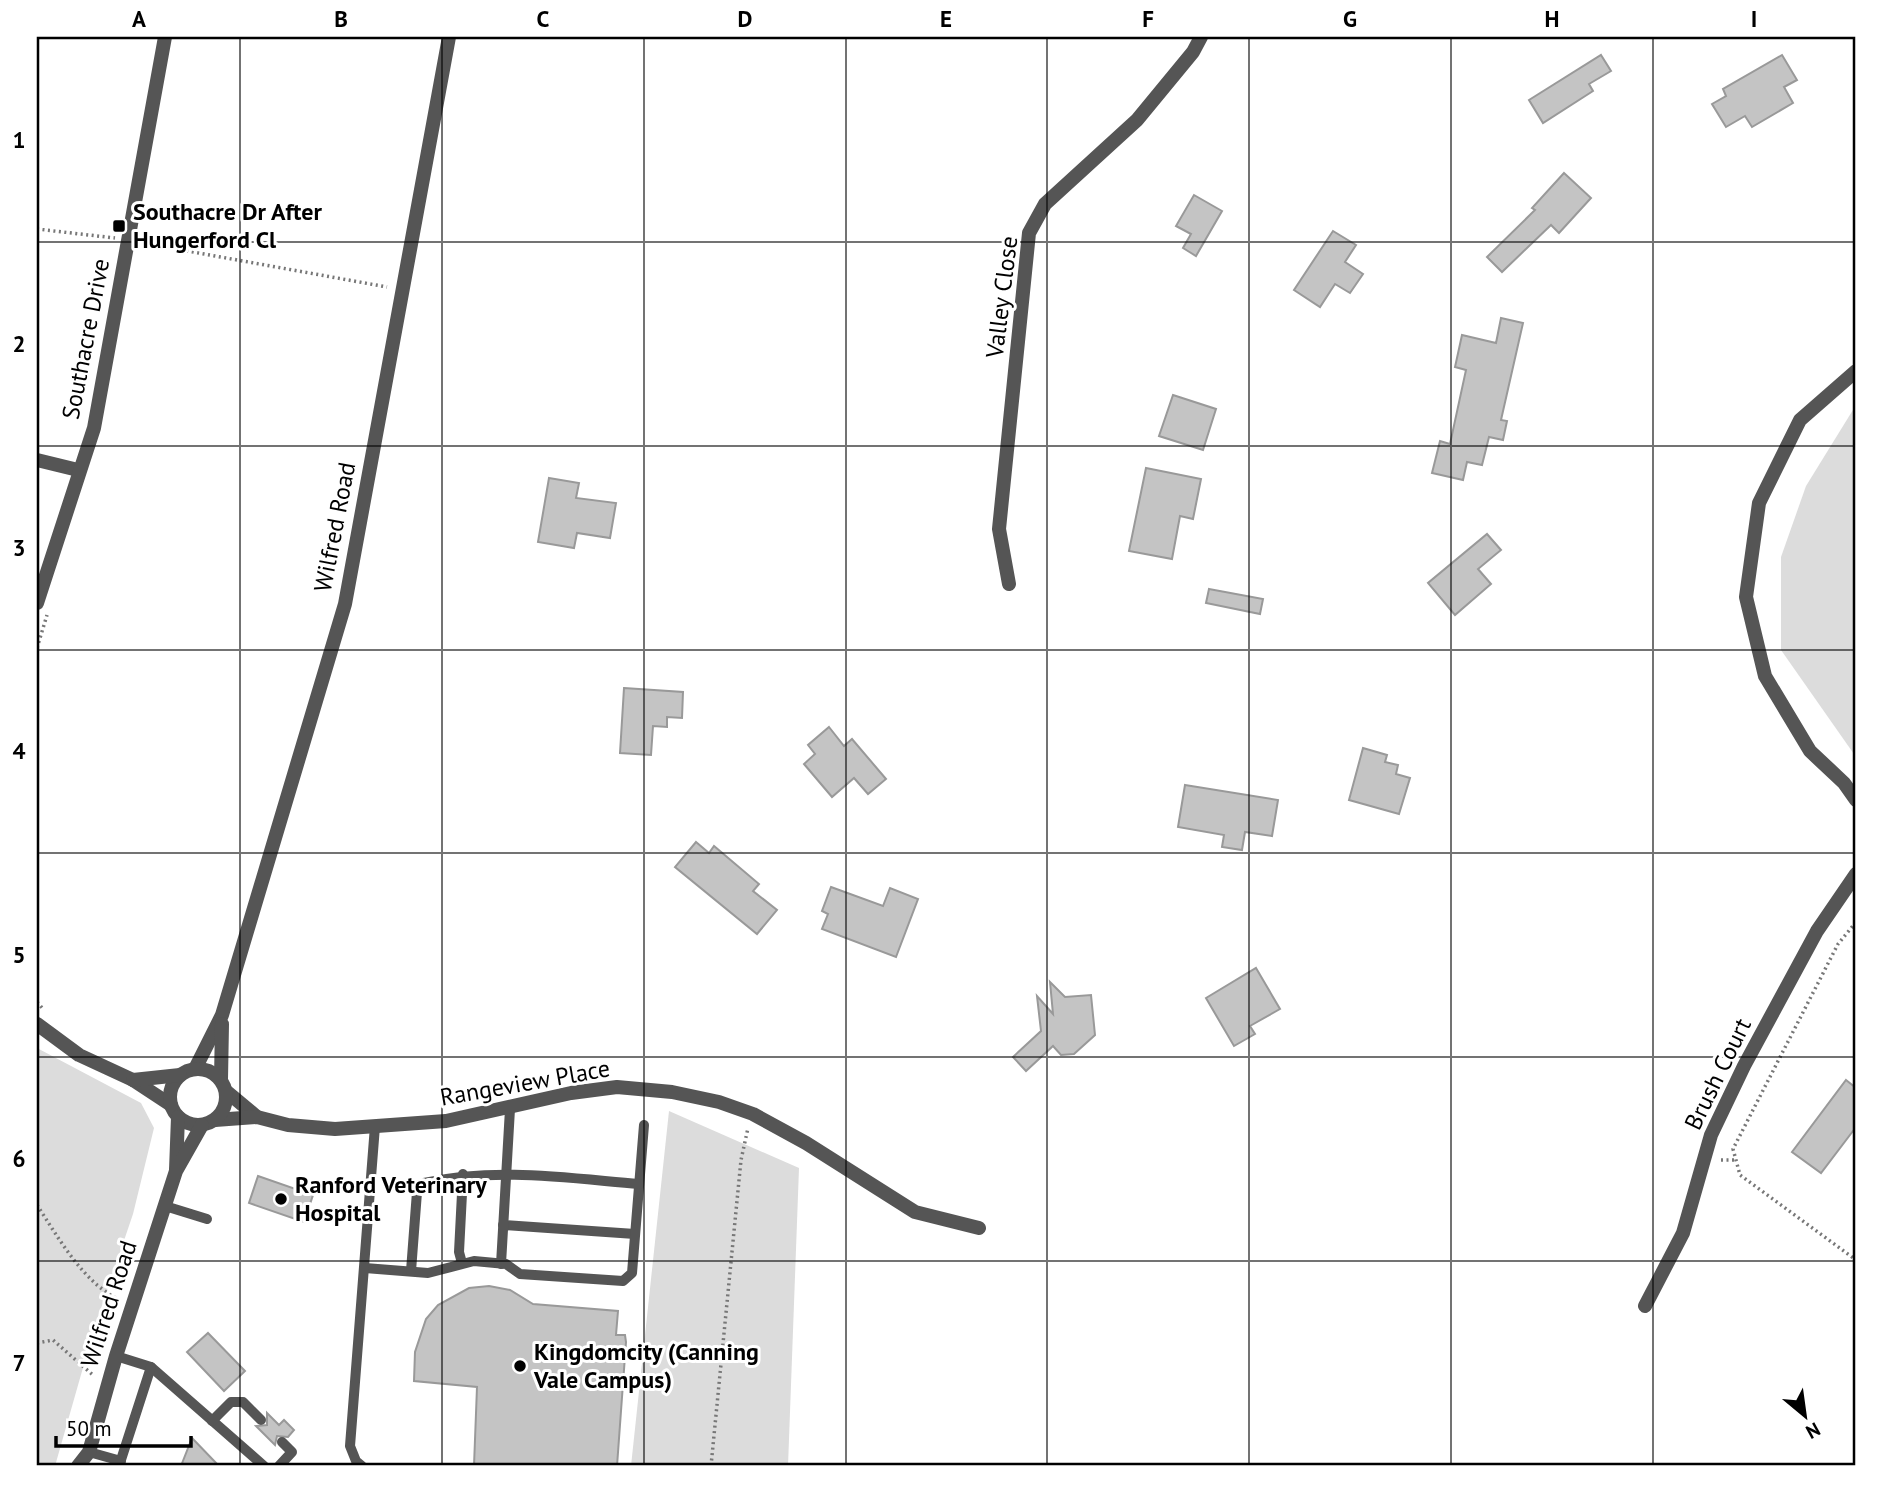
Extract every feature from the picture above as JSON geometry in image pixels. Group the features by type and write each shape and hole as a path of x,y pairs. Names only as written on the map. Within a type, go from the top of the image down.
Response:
{"street":[{"name":"Southacre Drive","path":"37,603 96,415 164,37"},
{"name":"Wilfred Road","path":"195,1069 222,1015 345,604 449,37"},
{"name":"Valley Close","path":"1009,584 999,529 1029,233 1045,204 1137,120 1194,52 1201,37"},
{"path":"1856,371 1800,420 1759,503 1746,597 1765,676 1810,751 1850,785 1856,800"},
{"path":"37,460 78,470"},
{"name":"Brush Court","path":"1645,1306 1683,1233 1711,1135 1744,1066 1817,930 1856,874"},
{"name":"Wilfred Road","path":"78,1466 91,1459 107,1386 176,1171 209,1123 225,1107 222,1015"},
{"path":"37,1024 79,1055 133,1080 193,1125 209,1123"},
{"path":"133,1080 180,1075 195,1069 204,1069 257,1118"},
{"name":"Wilfred Road","path":"176,1171 171,1089 180,1075"},
{"name":"Rangeview Place","path":"209,1123 257,1118 311,1128 375,1126 446,1121 510,1109 571,1093 617,1087 672,1092 719,1102 752,1114 806,1143 915,1212 979,1228"}],"lane":[{"path":"501,1264 510,1109"},
{"path":"365,1268 443,1271 474,1261 501,1264 520,1274 623,1282 632,1273 644,1125"},
{"path":"357,1465 350,1446 375,1126"},
{"path":"462,1263 459,1252 463,1174"},
{"path":"411,1271 420,1186 463,1174 507,1174 639,1184"},
{"path":"165,1206 207,1219"},
{"path":"503,1225 635,1234"},
{"path":"116,1356 151,1367 264,1466"},
{"path":"91,1459 120,1463 151,1367"},
{"path":"212,1421 230,1402 243,1402 261,1420"},
{"path":"279,1466 292,1452 282,1442"}],"path":[{"path":"37,229 128,239 402,290"},
{"path":"1856,922 1838,944 1732,1149 1740,1175 1856,1260"},
{"path":"711,1466 741,1160 752,1114"},
{"path":"37,1206 90,1277 111,1296 132,1305"},
{"path":"37,1343 53,1340 107,1386"}],"shaded area":[{"path":"1856,405 1856,757 1781,650 1781,557 1806,486"},
{"path":"37,1048 141,1103 154,1128 133,1214 94,1329 55,1466 37,1466"},
{"path":"669,1111 799,1168 788,1466 631,1466"}],"building":[{"path":"1601,55 1611,71 1589,84 1593,91 1543,123 1529,100"},
{"path":"1782,55 1797,80 1784,87 1793,103 1752,127 1745,116 1726,127 1712,104 1726,96 1723,89"},
{"path":"1564,173 1591,198 1559,233 1551,225 1502,272 1487,257 1535,210 1532,208"},
{"path":"1194,195 1222,211 1196,256 1183,248 1191,234 1176,226"},
{"path":"1333,231 1356,245 1345,262 1363,274 1350,293 1335,284 1320,307 1294,290"},
{"path":"1501,318 1523,323 1501,420 1507,421 1503,440 1489,437 1482,465 1467,462 1463,480 1432,473 1440,441 1450,444 1466,370 1455,367 1462,335 1496,343"},
{"path":"1173,395 1216,409 1203,450 1159,436"},
{"path":"1146,468 1201,479 1193,519 1180,516 1172,559 1129,551"},
{"path":"549,478 579,483 576,498 616,503 610,538 577,533 574,548 538,542"},
{"path":"1487,534 1501,550 1478,569 1491,584 1455,615 1428,583"},
{"path":"1209,589 1263,599 1260,614 1206,603"},
{"path":"624,688 683,692 682,718 667,717 667,727 653,726 651,755 620,753"},
{"path":"829,727 844,746 852,739 886,779 868,794 854,778 832,797 804,764 815,754 808,745"},
{"path":"1363,748 1387,755 1385,762 1398,765 1396,774 1410,778 1399,814 1349,800"},
{"path":"1185,785 1278,800 1272,836 1245,832 1242,850 1222,847 1224,835 1178,827"},
{"path":"696,842 709,853 714,846 759,884 753,891 777,910 757,934 675,867"},
{"path":"831,887 883,906 890,888 918,899 896,957 822,929 828,914 822,911"},
{"path":"1256,968 1280,1009 1250,1026 1255,1034 1234,1046 1206,998"},
{"path":"1050,982 1065,997 1091,995 1095,1035 1074,1054 1061,1055 1053,1046 1026,1071 1013,1057 1041,1031 1037,996 1053,1014"},
{"path":"1846,1080 1856,1088 1856,1127 1821,1173 1792,1152"},
{"name":"Ranford Veterinary Hospital","path":"258,1176 313,1195 304,1222 249,1203"},
{"name":"Kingdomcity (Canning Vale Campus)","path":"489,1286 510,1290 533,1304 618,1311 616,1335 625,1335 626,1342 617,1466 474,1466 477,1387 414,1381 415,1352 426,1319 438,1305 469,1288"},
{"path":"208,1333 245,1371 224,1391 187,1352"},
{"path":"267,1413 279,1425 284,1420 294,1430 288,1437 277,1436 275,1445 256,1426 267,1425"},
{"path":"192,1438 219,1466 181,1466"}],"place":[{"name":"Southacre Dr After Hungerford Cl","path":"119,226"},
{"name":"Ranford Veterinary Hospital","path":"281,1199"},
{"name":"Kingdomcity (Canning Vale Campus)","path":"520,1366"}]}
